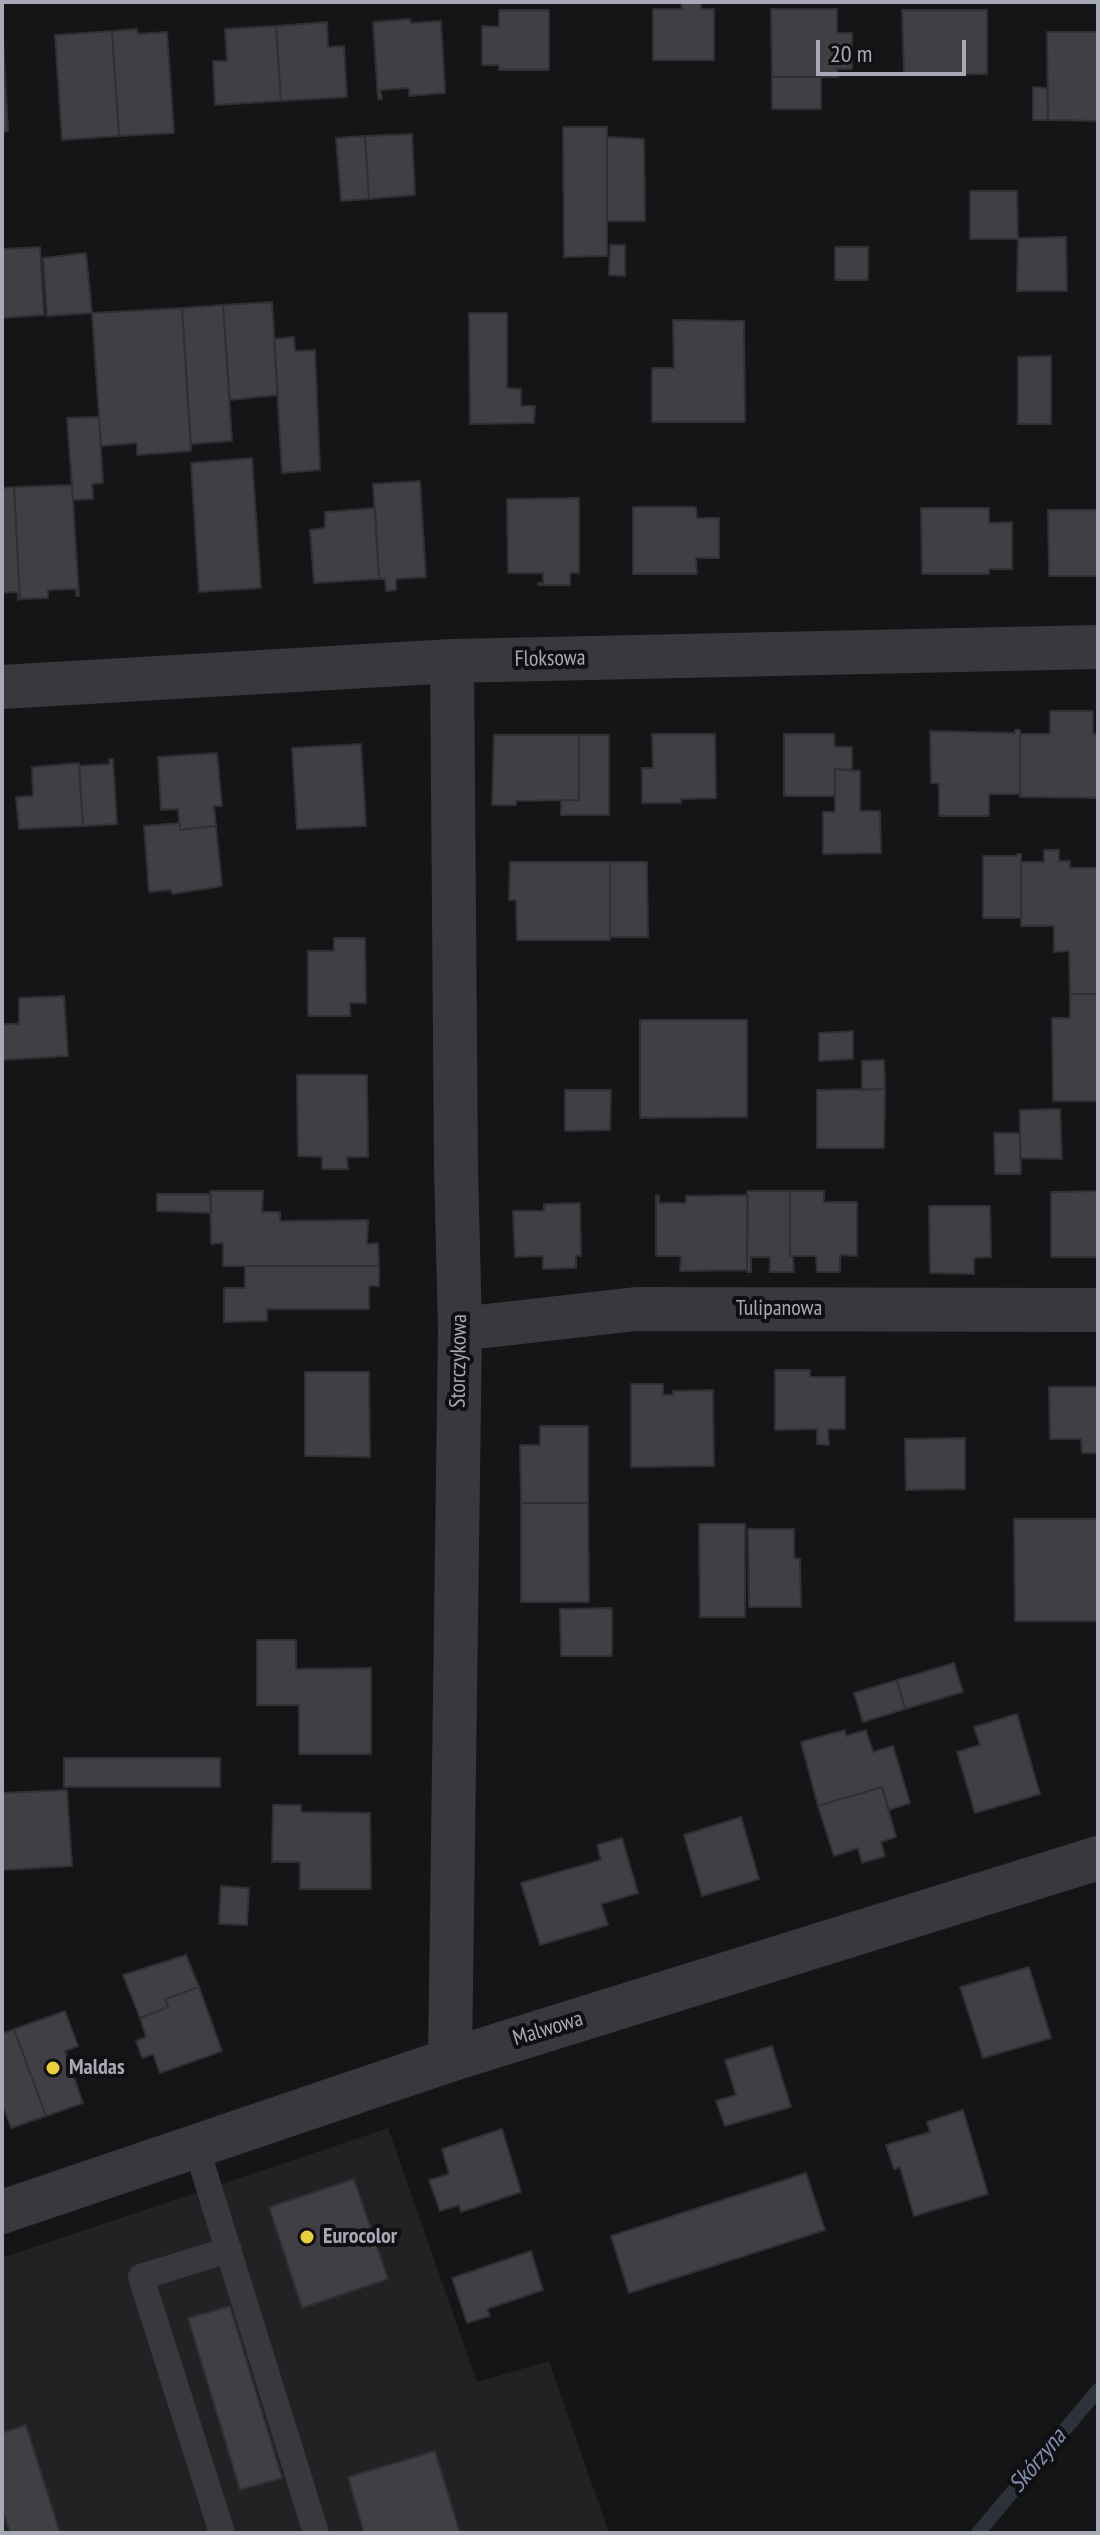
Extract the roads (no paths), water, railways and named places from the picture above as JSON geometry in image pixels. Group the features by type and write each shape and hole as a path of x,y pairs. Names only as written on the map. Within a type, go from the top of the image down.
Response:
{"street":[{"name":"Floksowa","path":"2,687 452,661 1098,647"},
{"name":"Storczykowa","path":"450,2060 460,1329 452,661"},
{"name":"Tulipanowa","path":"460,1329 636,1309 1098,1310"},
{"name":"Malwowa","path":"2,2212 450,2060 1098,1858"}],"lane":[{"path":"196,2146 316,2533"},
{"path":"222,2533 141,2277 229,2250"}],"waterway":[{"name":"Skórzyna","path":"978,2533 1098,2390"}],"place":[{"name":"Maldas","path":"53,2068"},
{"name":"Eurocolor","path":"307,2237"}]}
